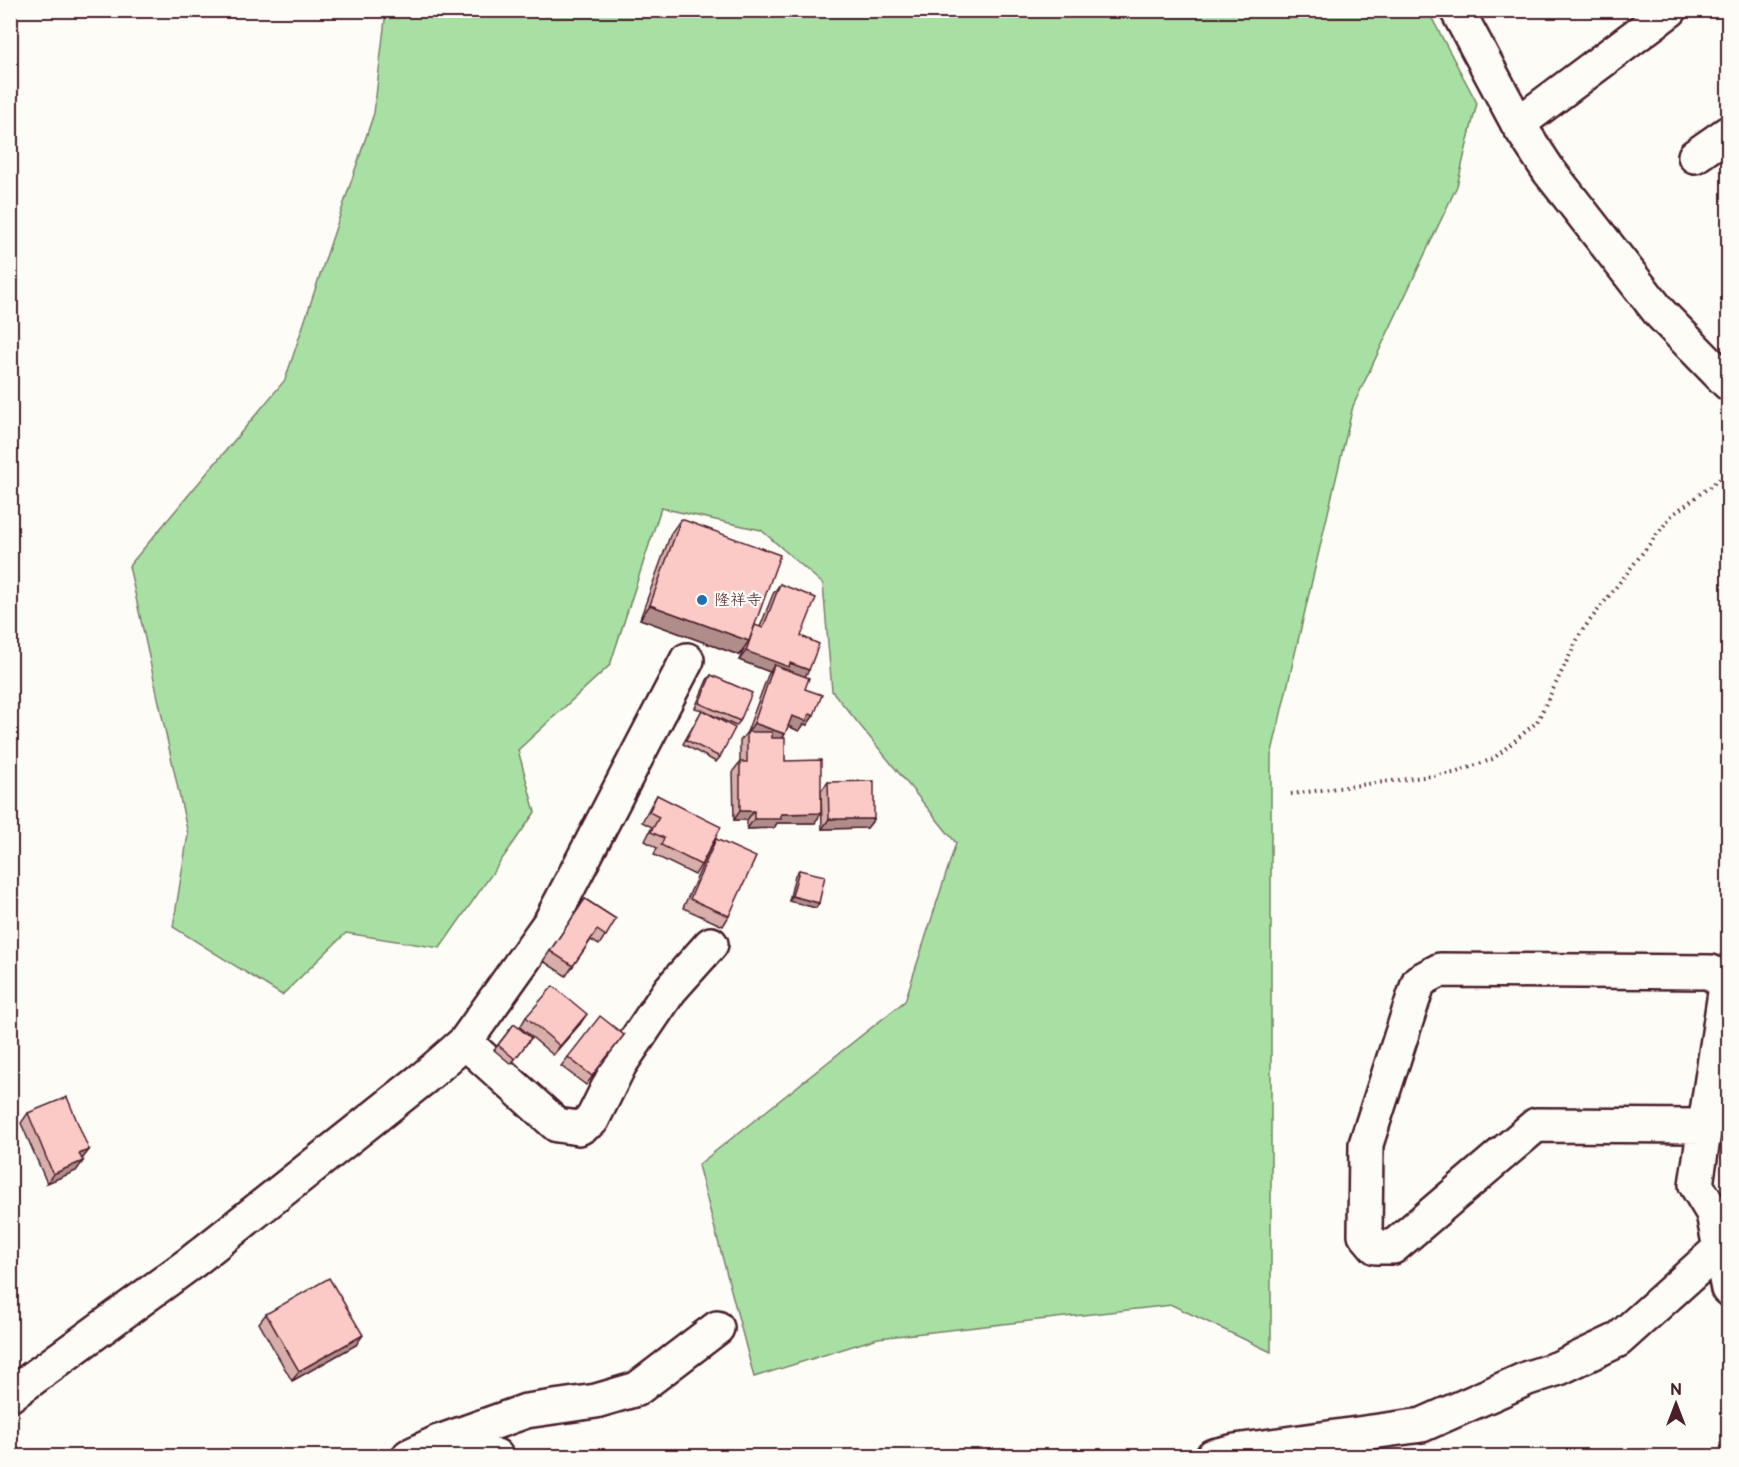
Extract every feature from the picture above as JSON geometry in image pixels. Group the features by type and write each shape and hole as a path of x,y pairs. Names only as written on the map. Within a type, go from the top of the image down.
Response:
{"street":[{"path":"1457,10 1518,124 1549,171 1660,313 1728,383"},
{"path":"1518,124 1670,10"},
{"path":"1695,156 1728,133"},
{"path":"10,1395 192,1262 425,1077 465,1042 552,921 687,660"},
{"path":"465,1042 557,1125 579,1128 592,1120 626,1055 670,990 711,944"},
{"path":"1705,1126 1536,1125 1393,1247 1376,1247 1365,1234 1366,1144 1419,981 1440,970 1711,972 1726,986 1705,1126 1696,1185 1713,1213 1724,1246 1728,1289"},
{"path":"1213,1456 1422,1425 1528,1378 1559,1368 1618,1340 1724,1246"},
{"path":"409,1456 439,1442 526,1411 596,1401 637,1389 717,1328"},
{"path":"439,1442 453,1449 496,1456"}],"path":[{"path":"1291,794 1454,773 1493,759 1537,722 1581,632 1672,515 1728,473"}],"green space":[{"path":"386,11 1428,11 1477,103 1457,186 1353,406 1271,756 1271,1352 1172,1305 878,1338 754,1377 698,1165 905,1001 956,843 832,691 823,584 761,530 661,508 610,665 518,750 535,812 440,948 346,933 282,995 173,927 188,834 129,566 285,380 374,113"}],"building":[{"path":"681,519 780,555 749,641 650,605"},
{"path":"780,584 816,598 801,636 819,644 809,670 790,663 789,667 746,651 755,625 763,628"},
{"path":"774,665 809,678 805,689 822,695 814,715 809,714 806,721 792,716 785,734 754,723"},
{"path":"711,675 752,693 740,721 699,703"},
{"path":"702,710 735,728 720,757 686,740"},
{"path":"747,732 772,732 772,738 785,738 785,761 821,760 821,813 781,814 781,819 754,819 754,811 740,811 740,762 747,762"},
{"path":"874,781 874,819 829,819 828,782"},
{"path":"657,795 721,827 701,865 661,845 664,838 651,832 659,817 649,812"},
{"path":"716,839 756,857 729,916 690,899"},
{"path":"799,870 825,876 819,903 792,896"},
{"path":"585,899 616,919 606,936 597,930 573,966 550,951"},
{"path":"553,986 587,1014 560,1046 526,1017"},
{"path":"600,1016 624,1035 592,1076 568,1057"},
{"path":"514,1024 531,1038 515,1059 498,1045"},
{"path":"67,1097 89,1150 79,1154 83,1161 53,1174 28,1113"},
{"path":"10,1129 16,1144 10,1147"},
{"path":"329,1278 363,1335 299,1371 266,1314"}],"place":[{"name":"隆祥寺","path":"702,600"}]}
